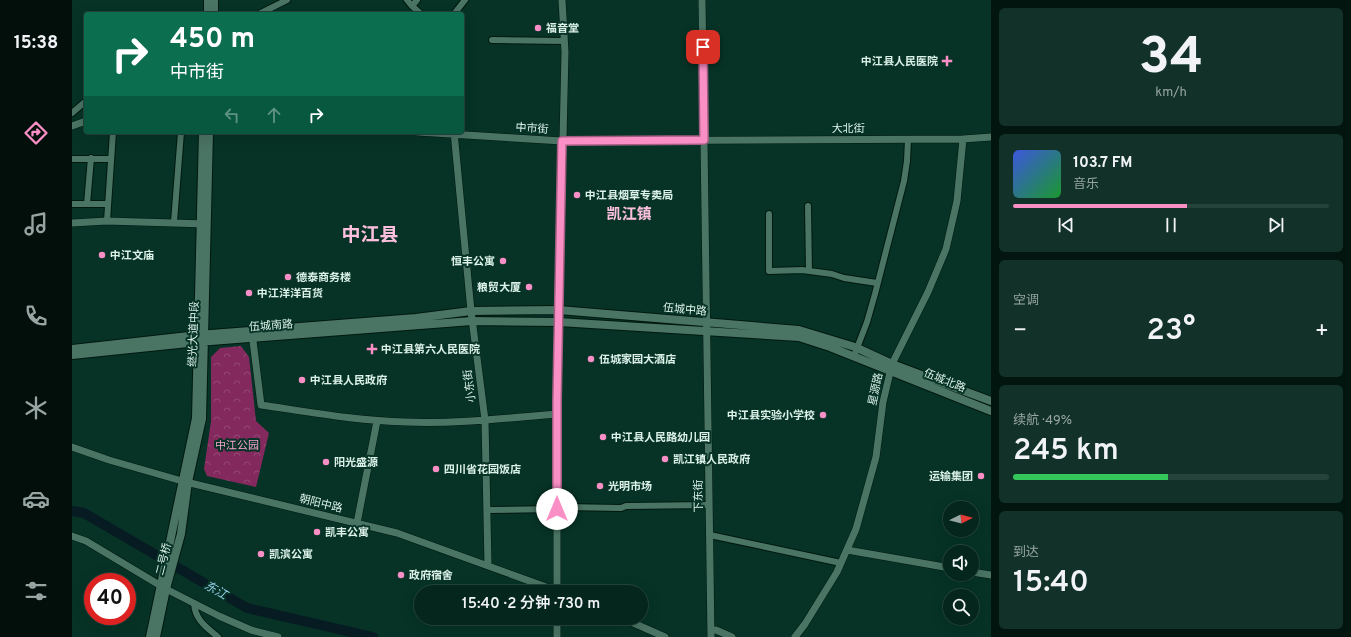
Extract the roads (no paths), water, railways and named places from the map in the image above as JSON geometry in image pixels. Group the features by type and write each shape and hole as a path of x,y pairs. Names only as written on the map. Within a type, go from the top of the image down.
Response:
{"main road":[{"path":"208,0 208,12"},
{"path":"214,0 214,12"},
{"name":"继光大道中段","path":"203,134 204,224"},
{"name":"继光大道中段","path":"177,533 196,418 201,338 204,224 209,134"},
{"name":"伍城中路","path":"471,312 559,310 799,330 891,367"},
{"name":"伍城南路","path":"252,335 471,312"},
{"name":"伍城中路","path":"472,321 559,322 799,337 855,352"},
{"name":"伍城南路","path":"72,349 201,338 472,321"},
{"name":"伍城南路","path":"72,355 201,338"},
{"name":"伍城北路","path":"891,367 991,401"},
{"name":"伍城北路","path":"891,367 991,411"},
{"name":"二号桥","path":"164,587 177,533"},
{"path":"150,637 164,587"},
{"path":"156,637 164,587"}],"street":[{"path":"264,12 287,0"},
{"path":"407,0 419,12"},
{"path":"412,6 417,0"},
{"path":"455,12 464,0"},
{"path":"559,585 557,414 564,41 562,0"},
{"name":"下东街","path":"702,0 711,633"},
{"path":"492,40 564,41"},
{"path":"72,113 84,102"},
{"path":"72,126 84,122"},
{"path":"107,220 113,134"},
{"path":"174,222 181,134"},
{"name":"小东街","path":"454,134 471,312 484,420 488,565"},
{"name":"中市街","path":"464,134 562,141 704,140"},
{"name":"大北街","path":"704,140 963,139 991,137"},
{"path":"855,352 867,322 904,181 908,139"},
{"name":"星源路","path":"795,637 805,624 841,563 856,529 876,457 883,402 891,367 928,292 946,249 957,201 963,139"},
{"path":"88,204 91,158"},
{"path":"72,159 112,159"},
{"path":"72,204 108,204"},
{"path":"808,206 808,271"},
{"path":"768,214 769,271 808,271 877,283"},
{"path":"72,223 107,220 204,224"},
{"path":"252,335 261,405 377,421 407,422 484,420 557,414"},
{"path":"357,523 377,421"},
{"name":"朝阳中路","path":"72,447 109,460 185,481 397,533 541,585"},
{"path":"487,510 709,505"},
{"path":"710,535 841,563"},
{"path":"72,536 86,541 194,603 251,630 278,637"},
{"path":"847,550 943,567"},
{"path":"979,573 991,575"},
{"path":"194,603 194,611 201,623 218,637"},
{"path":"557,625 557,637"},
{"path":"638,625 665,637"},
{"path":"711,633 716,630 732,637"}],"waterway":[{"name":"东江","path":"72,511 84,513 247,608 373,637"}],"place":[{"name":"福音堂","path":"538,28"},
{"name":"中江县人民医院","path":"947,61"},
{"name":"中江县烟草专卖局","path":"577,195"},
{"name":"中江文庙","path":"102,255"},
{"name":"恒丰公寓","path":"503,261"},
{"name":"德泰商务楼","path":"288,277"},
{"name":"粮贸大厦","path":"529,287"},
{"name":"中江洋洋百货","path":"249,293"},
{"name":"中江县第六人民医院","path":"372,349"},
{"name":"伍城家园大酒店","path":"591,359"},
{"name":"中江县人民政府","path":"302,380"},
{"name":"中江县实验小学校","path":"823,415"},
{"name":"中江县人民路幼儿园","path":"603,437"},
{"name":"凯江镇人民政府","path":"665,459"},
{"name":"阳光盛源","path":"326,462"},
{"name":"四川省花园饭店","path":"436,469"},
{"name":"运输集团","path":"981,476"},
{"name":"光明市场","path":"600,486"},
{"name":"凯丰公寓","path":"317,532"},
{"name":"凯滨公寓","path":"261,554"},
{"name":"政府宿舍","path":"401,575"}],"district":[{"name":"凯江镇","path":"629,214"},
{"name":"中江县","path":"370,234"}],"park label":[{"name":"中江公园","path":"237,445"}]}
